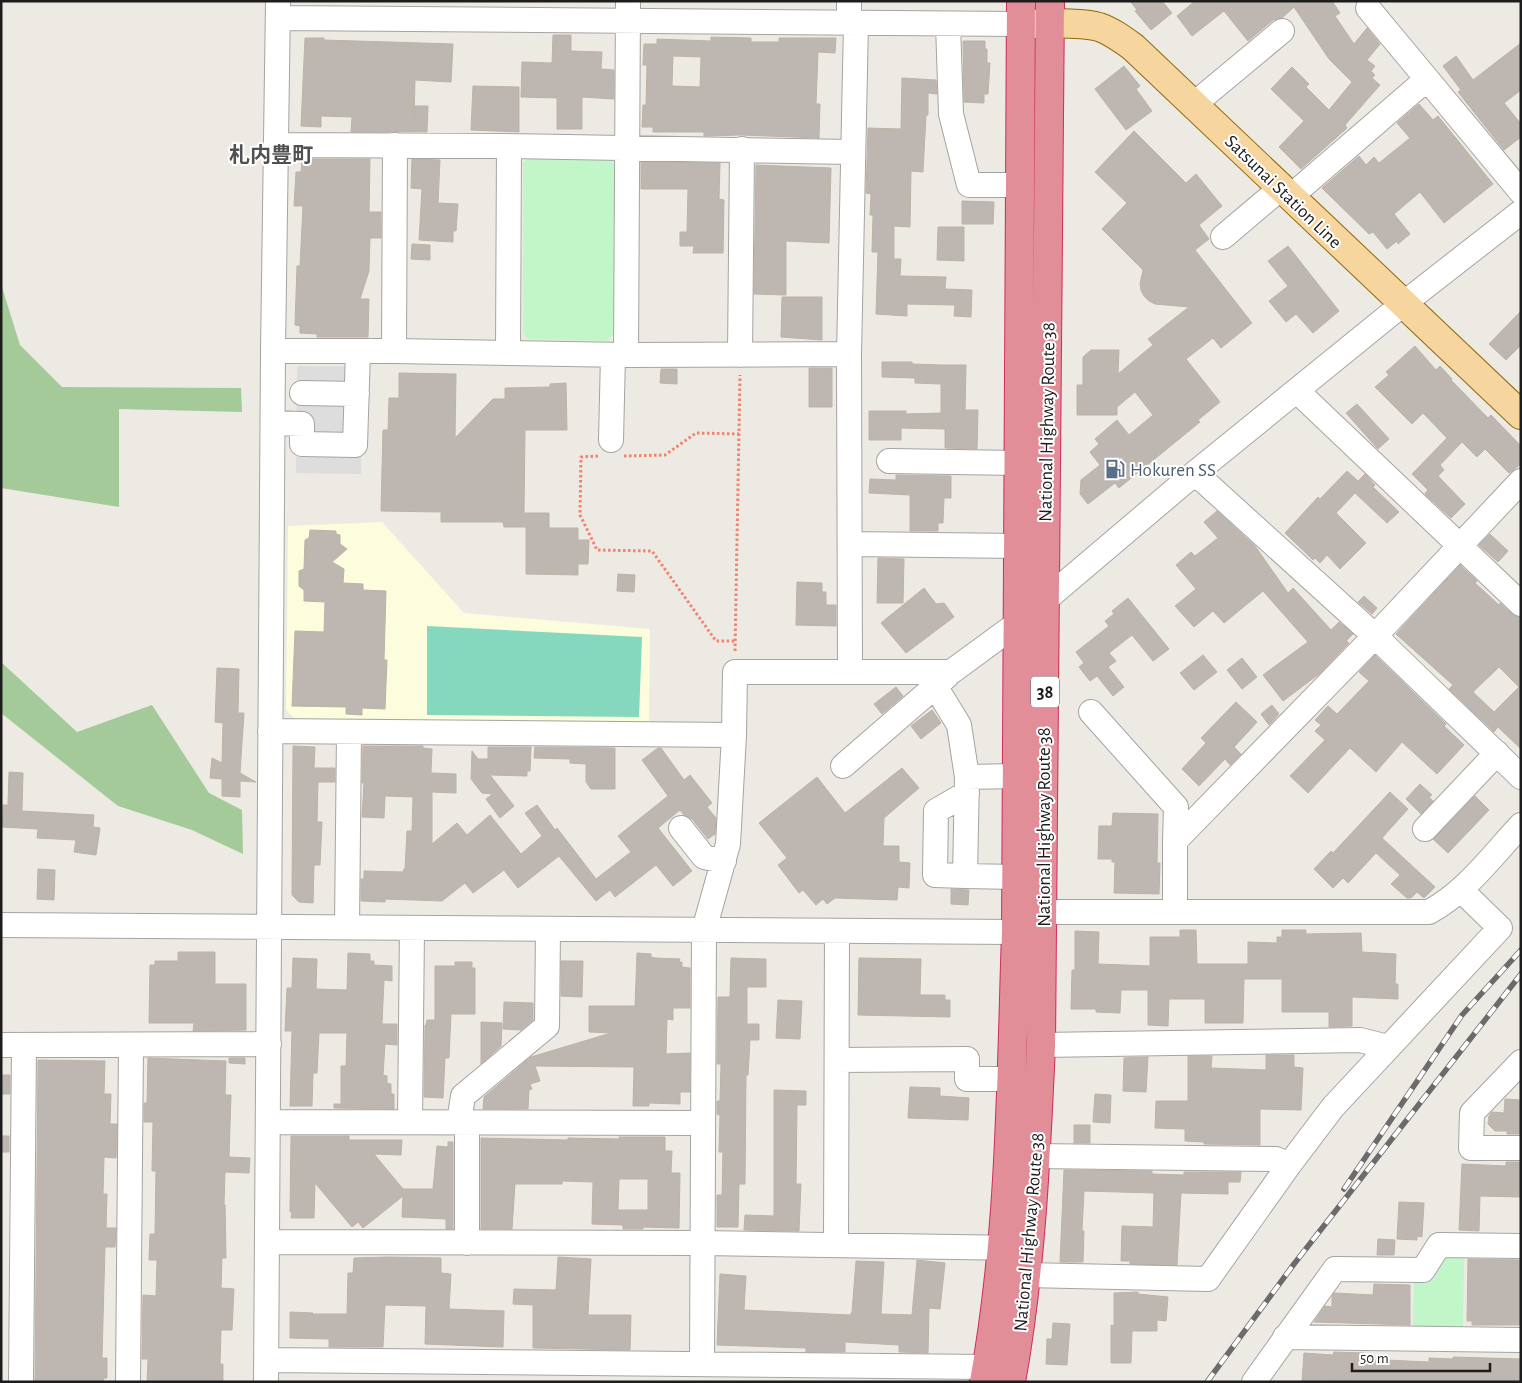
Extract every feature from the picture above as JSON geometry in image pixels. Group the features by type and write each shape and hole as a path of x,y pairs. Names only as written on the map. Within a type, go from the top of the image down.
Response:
{"highway":[{"name":"National Highway Route 38","path":"985,1374 1002,1248 1012,1079 1016,932 1021,12"},
{"name":"National Highway Route 38","path":"1011,1382 1030,1248 1041,1045 1050,13"}],"main road":[{"name":"Satsunai Station Line","path":"1021,12 1050,13 1071,24 1098,27 1132,47 1521,415"}],"street":[{"path":"1368,8 1521,192"},
{"path":"985,1374 702,1364 266,1371 273,351 278,9 628,10 851,16 948,24 1021,12"},
{"path":"610,451 620,355 628,10"},
{"path":"850,672 851,16"},
{"path":"948,24 951,114 968,185 1020,185"},
{"path":"1193,104 1282,31"},
{"path":"1223,237 1286,192 1428,78"},
{"path":"276,145 626,147 852,152"},
{"path":"394,351 395,145"},
{"path":"508,353 509,146"},
{"path":"740,355 742,149"},
{"path":"842,766 943,679 1018,623 1195,474 1404,304 1518,219"},
{"path":"273,351 620,355 849,354"},
{"path":"273,423 302,424 302,444 355,445 358,351"},
{"path":"1297,391 1521,604"},
{"path":"302,393 357,394"},
{"path":"889,461 1019,463"},
{"path":"1195,474 1375,636 1521,777"},
{"path":"1175,841 1375,636 1521,481"},
{"path":"850,544 1018,546"},
{"path":"702,1364 704,930 728,844 734,735 735,672 850,672 943,679"},
{"path":"943,679 959,725 967,785"},
{"path":"1091,712 1176,807 1174,911"},
{"path":"270,731 734,735"},
{"path":"347,928 349,732"},
{"path":"1425,828 1497,754"},
{"path":"1016,877 935,875 936,811 967,785 1017,776"},
{"path":"1,925 1016,932 1043,912 1429,912 1445,903 1461,890 1521,825"},
{"path":"681,828 704,857 724,861"},
{"path":"1026,1275 1208,1279 1289,1164 1332,1107 1500,928 1461,890"},
{"path":"410,1122 412,928"},
{"path":"467,1243 463,1096 547,1026 548,929"},
{"path":"836,1245 837,931"},
{"path":"1041,1045 1360,1040 1388,1047"},
{"path":"21,1382 13,1045 269,1044"},
{"path":"128,1382 131,1045"},
{"path":"837,1060 967,1059 967,1079 1012,1079"},
{"path":"1516,1076 1472,1113 1471,1148 1521,1148"},
{"path":"268,1122 703,1123"},
{"path":"1036,1156 1276,1159 1289,1164"},
{"path":"267,1242 702,1243 1030,1248"},
{"path":"1254,1382 1335,1269 1423,1270 1439,1245 1521,1246"},
{"path":"1286,1336 1521,1340"}],"path":[{"path":"735,672 740,355"},
{"path":"736,642 716,641 652,551 597,550 580,515 581,457 610,451 665,455 696,433 739,434"}],"shaded area":[{"path":"297,366 362,367 361,474 296,473"},
{"path":"382,522 464,613 650,629 649,723 296,720 286,710 288,526"}],"green space":[{"path":"528,158 610,158 615,166 614,333 607,341 527,339 523,334 523,163"},
{"path":"1,284 20,345 62,387 241,388 242,412 119,409 119,507 1,488"},
{"path":"427,626 642,637 639,717 427,715"},
{"path":"1,662 77,732 152,705 209,793 242,810 243,854 192,830 118,806 1,713"},
{"path":"1447,1257 1464,1258 1463,1328 1413,1327 1414,1280 1433,1280"}],"building":[{"path":"1130,1 1162,1 1172,13 1151,30 1135,11 1137,10"},
{"path":"1195,1 1332,1 1340,13 1335,16 1354,44 1367,28 1380,44 1367,60 1375,66 1371,71 1375,75 1372,78 1380,85 1345,125 1347,128 1301,169 1279,147 1304,121 1271,89 1292,67 1309,84 1306,87 1329,110 1352,82 1329,59 1294,7 1282,18 1273,20 1248,41 1224,11 1192,36 1177,16"},
{"path":"553,35 571,35 571,51 602,52 601,69 614,70 614,99 582,97 582,129 557,129 557,98 521,97 522,62 552,63"},
{"path":"711,37 751,38 751,42 779,42 779,38 836,38 835,53 818,52 816,104 820,104 819,138 740,135 704,136 704,132 653,132 653,127 642,127 643,105 646,105 647,65 643,65 644,44 657,44 657,39 711,41","holes":["673,56 701,57 700,87 672,86"]},
{"path":"305,38 453,44 451,82 415,80 414,119 415,106 428,106 427,132 351,132 352,117 321,116 321,127 301,126"},
{"path":"963,41 985,41 987,63 990,63 988,94 984,94 984,103 964,102"},
{"path":"1521,43 1521,90 1504,103 1521,124 1521,137 1504,150 1458,92 1461,90 1443,66 1456,56 1473,80"},
{"path":"1124,66 1140,86 1136,89 1152,111 1126,130 1095,89"},
{"path":"902,78 936,80 937,94 928,93 923,172 911,171 910,227 894,226 894,259 901,259 900,276 946,277 945,289 972,290 971,317 954,316 955,305 907,304 907,316 876,314 878,252 872,252 873,215 870,215 871,194 866,193 868,128 901,129"},
{"path":"473,86 519,87 519,132 471,130"},
{"path":"1419,104 1433,120 1438,116 1493,184 1444,223 1420,192 1394,214 1410,234 1398,244 1397,241 1387,249 1373,232 1369,234 1322,188 1359,156 1366,165 1374,157 1379,163 1410,138 1397,123"},
{"path":"1134,131 1186,183 1196,174 1222,206 1199,225 1209,239 1195,250 1252,323 1221,348 1213,338 1186,359 1220,402 1198,420 1200,422 1119,488 1115,483 1088,504 1080,494 1081,480 1100,465 1090,452 1099,444 1095,439 1117,420 1129,435 1153,415 1135,392 1117,407 1117,415 1077,415 1077,385 1083,385 1083,357 1091,350 1119,350 1118,374 1153,345 1148,339 1189,307 1155,304 1149,301 1141,290 1140,284 1143,270 1102,229 1127,203 1095,172"},
{"path":"311,159 370,159 369,212 381,212 381,238 370,238 369,271 360,299 369,299 368,337 317,337 317,334 300,333 300,326 295,325 297,266 300,266 303,206 294,206 296,172 301,172 302,161 311,162"},
{"path":"412,159 440,160 438,203 458,204 456,231 453,231 453,242 419,240 422,189 411,188"},
{"path":"641,162 720,163 719,199 724,200 723,253 693,253 694,246 680,246 680,232 687,232 688,189 641,189"},
{"path":"756,165 831,168 829,243 786,241 786,295 754,294"},
{"path":"962,201 994,202 993,224 962,224"},
{"path":"938,227 964,227 964,261 937,260"},
{"path":"412,244 430,245 430,260 411,259"},
{"path":"1288,246 1339,311 1313,333 1296,314 1286,322 1269,301 1288,286 1268,261"},
{"path":"782,297 822,297 822,340 781,337"},
{"path":"1521,311 1521,345 1506,360 1489,344"},
{"path":"1415,346 1436,370 1440,366 1488,418 1491,415 1521,446 1521,464 1509,473 1485,449 1477,457 1462,442 1440,465 1444,470 1438,476 1465,504 1451,518 1426,495 1425,493 1428,490 1412,474 1447,438 1423,413 1412,424 1375,387 1389,375 1386,372"},
{"path":"882,362 966,365 965,410 978,410 977,449 945,448 945,429 901,428 901,440 869,440 869,411 906,411 906,414 941,413 941,384 915,383 915,378 882,377"},
{"path":"809,368 832,368 832,407 809,407"},
{"path":"661,369 677,369 677,384 660,383"},
{"path":"399,373 456,374 455,438 493,399 505,399 505,388 550,387 550,384 566,383 567,430 525,430 524,513 549,513 549,528 578,528 578,540 589,540 588,564 578,564 578,575 526,574 526,527 504,527 503,522 441,522 441,512 381,511 383,430 388,430 389,398 399,398"},
{"path":"1357,404 1389,439 1378,449 1346,413"},
{"path":"1347,471 1358,481 1365,474 1375,485 1373,487 1399,512 1387,523 1355,493 1336,513 1366,543 1340,569 1327,555 1320,563 1315,558 1313,560 1285,533 1318,497 1320,499"},
{"path":"896,475 951,476 951,498 944,498 943,523 938,523 938,531 910,531 910,495 869,493 870,479 896,480"},
{"path":"1217,511 1255,546 1288,593 1293,588 1331,630 1339,622 1353,634 1346,641 1349,643 1319,674 1283,701 1263,675 1308,642 1263,591 1224,623 1213,611 1194,627 1175,606 1196,589 1176,565 1191,552 1195,556 1218,538 1204,522"},
{"path":"310,530 336,531 336,534 340,535 340,544 347,549 332,562 344,569 343,583 363,584 363,590 386,591 384,660 387,660 385,709 362,708 362,715 346,714 346,707 292,706 295,631 324,632 325,602 304,601 304,590 299,586 299,571 304,569 305,540 309,538"},
{"path":"1490,534 1508,551 1498,562 1479,545"},
{"path":"878,558 904,559 903,603 877,603"},
{"path":"1460,565 1477,581 1475,583 1499,605 1500,603 1512,614 1521,618 1521,749 1498,727 1494,732 1449,689 1453,685 1396,634","holes":["1499,667 1519,687 1494,712 1473,692"]},
{"path":"618,574 635,575 634,592 617,591"},
{"path":"797,582 822,583 822,592 826,592 826,605 836,605 836,626 796,625"},
{"path":"924,588 936,604 944,603 954,617 906,653 881,623"},
{"path":"1364,596 1377,608 1372,614 1358,602"},
{"path":"1128,598 1169,649 1153,661 1132,635 1109,653 1116,661 1108,667 1124,687 1113,696 1097,676 1090,681 1079,667 1084,663 1076,652 1109,626 1105,621 1114,614 1112,611"},
{"path":"1203,655 1217,672 1194,690 1180,673"},
{"path":"1375,655 1446,724 1444,726 1464,745 1437,774 1402,742 1376,772 1350,748 1308,793 1290,776 1325,740 1315,731 1321,725 1315,720 1328,706 1337,714 1369,681 1359,672"},
{"path":"1242,658 1257,677 1242,689 1227,670"},
{"path":"217,668 239,669 238,713 244,713 240,773 256,782 240,781 240,797 222,796 222,779 210,778 212,758 222,763 223,723 215,722"},
{"path":"896,687 903,696 882,714 874,704"},
{"path":"1236,702 1257,722 1234,747 1241,754 1230,765 1225,759 1199,786 1182,769 1206,743 1201,738"},
{"path":"1272,705 1279,714 1269,725 1261,714"},
{"path":"932,710 941,723 921,739 911,726"},
{"path":"293,746 315,747 314,768 335,768 335,782 318,782 317,822 322,822 320,865 314,865 313,903 299,902 292,895"},
{"path":"363,746 423,746 423,748 432,749 431,773 456,774 456,793 432,792 432,844 457,823 467,835 490,815 521,854 542,836 525,813 537,805 555,830 557,828 596,879 631,852 618,836 668,796 642,760 658,748 661,748 684,780 690,775 712,803 707,807 716,818 715,834 708,839 692,819 684,815 680,810 658,828 692,871 673,886 656,865 615,897 610,890 596,901 559,856 518,888 504,870 473,893 465,883 442,901 385,899 385,902 361,901 361,879 364,879 364,871 403,872 405,869 407,831 412,831 413,797 385,796 384,818 362,817 364,783 362,783"},
{"path":"488,747 531,747 530,771 527,771 527,776 490,775 514,806 500,818 486,799 493,794 482,793 471,779 472,751 478,759 488,759"},
{"path":"535,747 615,748 615,789 591,789 586,782 586,764 570,763 570,759 534,758"},
{"path":"902,768 919,788 884,818 883,846 899,846 899,862 910,863 909,888 898,887 897,900 835,898 827,904 823,899 816,905 803,890 799,893 778,865 787,858 759,823 817,777 845,813"},
{"path":"9,772 23,773 22,811 94,815 93,827 100,828 96,855 74,852 76,840 37,838 38,829 2,827 3,805 8,805"},
{"path":"1420,784 1432,795 1429,797 1433,801 1421,814 1406,799"},
{"path":"1390,792 1408,809 1382,838 1435,887 1424,898 1417,892 1411,898 1407,898 1391,884 1400,875 1376,853 1348,883 1343,878 1333,888 1314,869 1331,851 1333,853"},
{"path":"1475,796 1489,810 1448,853 1433,839"},
{"path":"1113,813 1158,814 1157,863 1160,863 1159,894 1114,893 1115,862 1112,862 1112,859 1098,859 1099,826 1112,826"},
{"path":"38,869 55,870 54,900 37,899"},
{"path":"951,889 969,890 968,905 951,904"},
{"path":"1180,930 1196,930 1197,964 1248,964 1248,942 1277,943 1277,937 1282,937 1282,930 1306,930 1306,934 1361,933 1362,952 1396,954 1395,984 1398,984 1398,999 1352,997 1352,1026 1329,1027 1329,1012 1282,1012 1282,979 1244,979 1243,1023 1205,1023 1205,999 1169,999 1168,1026 1148,1025 1148,990 1121,990 1120,1013 1096,1012 1096,1009 1071,1009 1072,970 1075,970 1075,931 1099,932 1098,964 1150,966 1150,937 1180,937"},
{"path":"178,952 215,952 215,984 246,984 246,1030 193,1031 194,1023 149,1023 150,965 155,965 155,961 178,961"},
{"path":"348,953 370,954 370,961 374,961 374,965 392,966 392,981 384,980 382,1024 397,1024 397,1045 385,1044 383,1075 387,1076 387,1083 391,1084 391,1094 394,1094 394,1109 334,1108 334,1104 341,1104 341,1066 346,1066 347,1033 319,1033 317,1073 313,1073 312,1106 290,1106 292,1031 285,1031 287,988 292,988 293,958 317,959 316,989 347,990"},
{"path":"637,953 651,954 651,957 655,958 680,959 679,962 682,962 682,967 690,968 690,1008 673,1008 673,1020 667,1019 666,1054 690,1053 690,1092 680,1092 680,1104 649,1103 649,1106 633,1106 634,1067 535,1066 540,1081 530,1084 532,1089 529,1090 528,1109 483,1109 484,1097 531,1057 611,1033 589,1032 589,1006 635,1006"},
{"path":"731,958 766,959 766,987 747,987 747,1024 759,1024 759,1040 750,1040 748,1075 746,1075 745,1184 739,1184 738,1227 717,1227 717,1195 722,1195 723,1152 719,1152 720,1115 717,1114 717,1101 720,1101 721,1064 717,1064 718,997 730,997"},
{"path":"859,958 921,959 920,995 945,995 945,1000 950,1000 950,1017 858,1015"},
{"path":"561,961 583,961 582,997 561,996"},
{"path":"455,962 472,962 472,968 475,968 475,1014 451,1014 449,1058 445,1058 443,1098 424,1097 425,1025 427,1020 435,1020 435,966 455,966"},
{"path":"778,1000 802,1001 800,1039 776,1038"},
{"path":"504,1002 533,1003 533,1020 521,1030 503,1029"},
{"path":"481,1022 502,1023 501,1046 481,1064"},
{"path":"1266,1055 1294,1055 1294,1067 1303,1068 1301,1110 1260,1109 1260,1145 1204,1144 1204,1142 1185,1141 1185,1129 1155,1128 1156,1101 1188,1101 1188,1056 1212,1056 1211,1068 1266,1070"},
{"path":"1148,1057 1146,1092 1123,1091 1124,1058"},
{"path":"148,1058 226,1061 225,1095 231,1095 229,1157 250,1158 249,1173 225,1172 226,1258 222,1258 221,1288 234,1289 232,1330 221,1330 220,1364 223,1364 223,1382 147,1382 148,1359 142,1359 143,1295 156,1296 157,1260 149,1260 150,1234 155,1234 156,1171 152,1171 153,1122 144,1122 144,1103 147,1103"},
{"path":"229,1058 245,1058 245,1064 229,1063"},
{"path":"38,1060 105,1061 104,1094 111,1094 110,1124 117,1124 116,1158 104,1157 103,1194 107,1194 106,1228 116,1228 115,1247 105,1247 102,1358 107,1358 107,1378 104,1378 103,1382 35,1382"},
{"path":"1,1075 10,1075 10,1094 1,1094"},
{"path":"910,1087 940,1088 940,1096 969,1098 968,1120 908,1118"},
{"path":"774,1090 806,1091 806,1105 797,1105 796,1184 801,1184 799,1231 744,1230 745,1215 774,1216"},
{"path":"1095,1094 1111,1095 1110,1123 1093,1122"},
{"path":"1505,1099 1521,1100 1521,1134 1507,1134 1507,1131 1495,1131 1488,1124 1489,1116 1492,1112 1504,1113"},
{"path":"1074,1125 1090,1125 1090,1143 1074,1143"},
{"path":"1,1136 9,1136 9,1152 1,1152"},
{"path":"291,1136 349,1136 349,1140 402,1140 401,1155 374,1154 403,1189 433,1189 437,1146 448,1147 448,1142 453,1142 453,1229 446,1229 446,1219 402,1217 403,1196 363,1228 358,1222 352,1227 315,1183 314,1218 291,1218"},
{"path":"619,1137 665,1137 665,1151 672,1151 671,1173 680,1173 679,1228 643,1227 643,1229 623,1229 623,1225 592,1224 593,1182 562,1181 562,1184 515,1184 512,1229 481,1229 481,1138 619,1139","holes":["619,1179 648,1179 648,1210 618,1210"]},
{"path":"1506,1162 1521,1162 1521,1197 1480,1196 1479,1231 1459,1230 1462,1164 1506,1166"},
{"path":"1064,1170 1152,1171 1152,1174 1184,1175 1184,1172 1241,1172 1240,1182 1228,1182 1228,1194 1181,1193 1177,1265 1130,1264 1130,1261 1121,1261 1122,1226 1153,1227 1154,1193 1084,1191 1083,1262 1060,1262"},
{"path":"1399,1202 1424,1203 1422,1237 1417,1236 1417,1240 1397,1239"},
{"path":"1378,1239 1395,1240 1394,1255 1377,1255"},
{"path":"558,1257 591,1259 588,1315 631,1315 630,1350 533,1348 533,1305 513,1304 514,1289 556,1290"},
{"path":"354,1258 441,1258 441,1273 451,1274 449,1309 504,1311 503,1347 425,1344 426,1306 385,1305 383,1347 329,1347 329,1339 290,1338 290,1312 347,1314 348,1273 353,1273"},
{"path":"1468,1259 1521,1260 1521,1325 1472,1325 1472,1321 1467,1321"},
{"path":"917,1260 945,1263 940,1309 929,1308 928,1353 899,1352 899,1345 845,1342 845,1352 806,1352 806,1348 717,1345 720,1274 746,1276 744,1310 850,1315 852,1312 856,1261 884,1262 881,1314 912,1315"},
{"path":"1374,1284 1410,1285 1410,1325 1314,1322 1325,1306 1332,1307 1334,1293 1373,1295"},
{"path":"1138,1292 1138,1294 1168,1297 1166,1321 1157,1320 1157,1331 1132,1331 1131,1363 1111,1363 1111,1325 1114,1326 1114,1293"},
{"path":"1053,1323 1070,1324 1067,1365 1046,1364 1047,1339 1052,1339"},
{"path":"1334,1352 1364,1353 1364,1359 1429,1362 1429,1358 1453,1359 1453,1357 1521,1359 1521,1382 1366,1382 1323,1380 1323,1382 1302,1382 1304,1353 1333,1355"}],"railway":[{"path":"1344,1189 1462,1015 1521,950"},
{"path":"1207,1382 1294,1264 1521,974"}],"place":[{"name":"Hokuren SS","path":"1115,469"}],"district":[{"name":"札内豊町","path":"271,155"}]}
